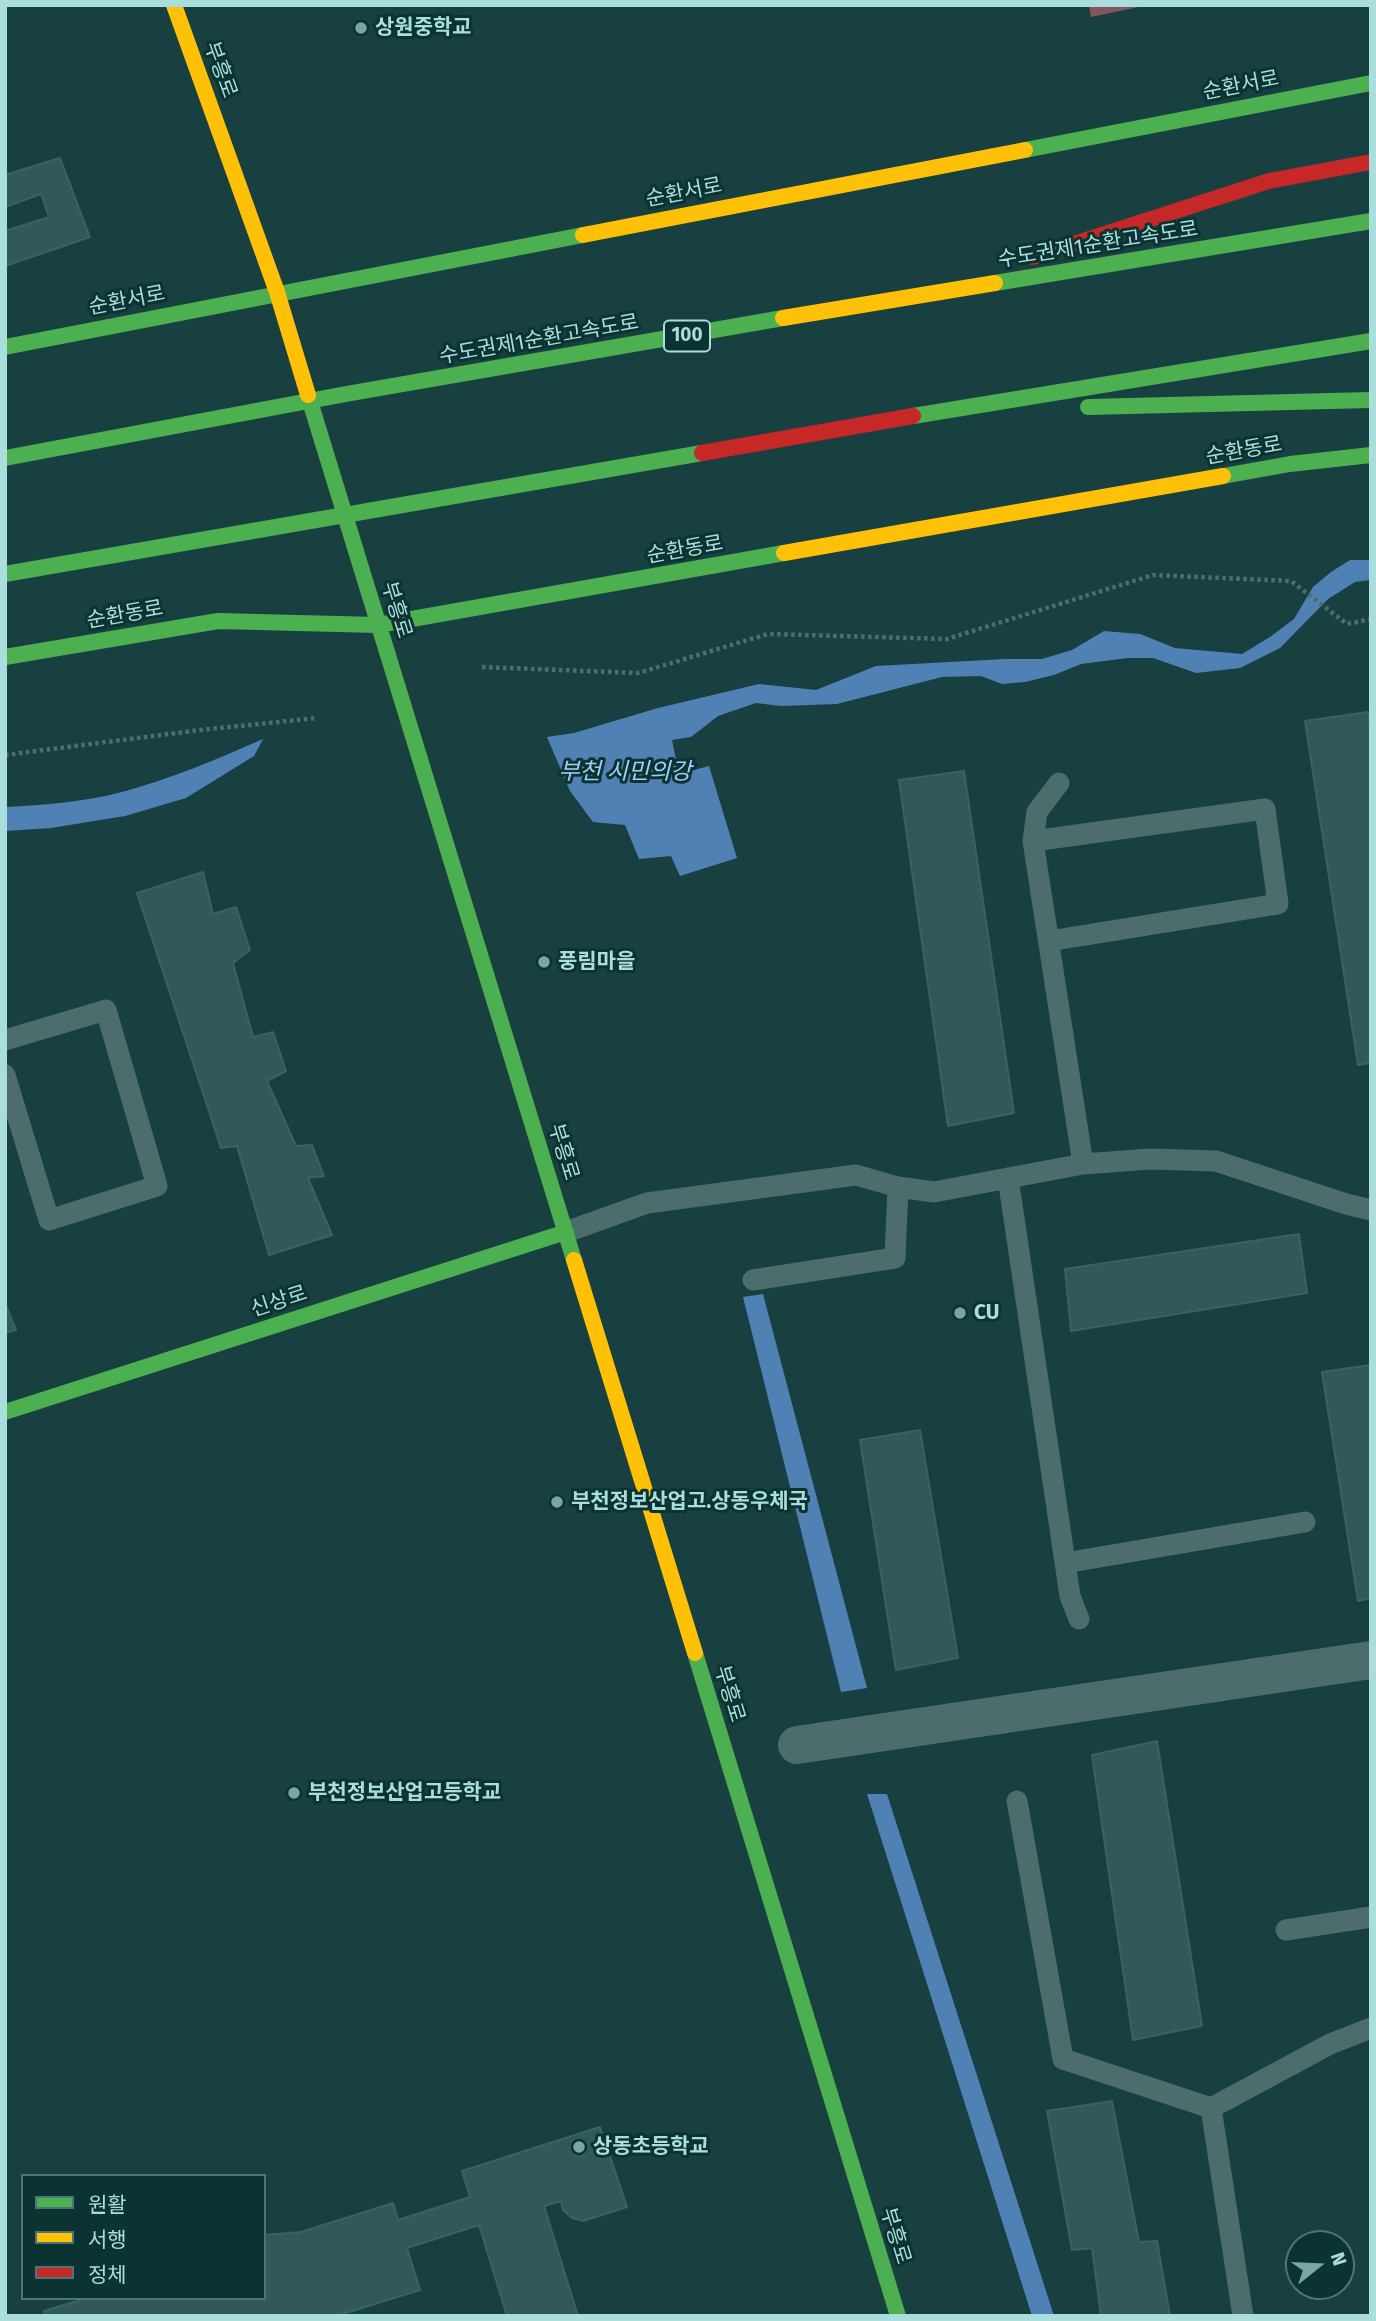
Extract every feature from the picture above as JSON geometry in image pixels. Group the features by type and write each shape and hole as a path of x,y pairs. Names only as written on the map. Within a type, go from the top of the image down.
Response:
{"main road":[{"name":"부흥로","path":"174,5 276,292 898,2316"},
{"name":"순환서로","path":"5,346 1371,83"},
{"path":"907,297 1269,181 1371,162"},
{"name":"수도권제1순환고속도로","path":"5,458 182,424 907,297 1371,222"},
{"path":"5,574 943,411 1371,341"},
{"path":"943,411 1371,400"},
{"name":"순환동로","path":"5,657 218,621 378,625 1290,464 1371,455"},
{"name":"신상로","path":"5,1412 566,1232"}],"street":[{"path":"797,1745 1371,1660"}],"lane":[{"path":"1059,783 1037,811 1033,841 1083,1164"},
{"path":"1033,841 1265,809 1278,904 1049,942"},
{"path":"5,1040 106,1010 157,1186 49,1220 5,1075"},
{"path":"566,1232 647,1203 856,1175 898,1187 934,1192 1083,1164 1150,1159 1216,1161 1371,1210"},
{"path":"1008,1178 1070,1596 1079,1619"},
{"path":"752,1280 895,1258 898,1187"},
{"path":"1065,1563 1305,1522"},
{"path":"1017,1801 1063,2059 1211,2108 1330,2044 1371,2028"},
{"path":"1286,1930 1371,1917"},
{"path":"1211,2108 1243,2316"}],"path":[{"path":"482,667 638,673 768,634 947,639 1153,575 1291,581 1347,624 1371,619"},
{"path":"5,755 317,718"}],"shaded area":[{"path":"1089,5 1148,5 1091,17"}],"water":[{"name":"부천 시민의강","path":"1350,560 1371,560 1371,580 1355,582 1328,599 1280,648 1240,668 1196,673 1153,658 1128,658 1081,664 1054,675 1025,682 1002,684 981,676 942,677 837,704 781,706 756,703 718,716 691,737 672,740 679,774 709,766 737,858 680,876 671,856 639,859 625,825 593,822 570,791 547,737 574,733 658,708 759,684 816,690 876,666 1042,659 1072,650 1104,631 1140,634 1175,648 1242,654 1294,619 1313,587"},
{"path":"263,739 254,756 186,798 125,816 51,828 5,831 5,807 79,801 122,792 176,775"},
{"path":"763,1294 867,1688 841,1692 743,1297"},
{"path":"867,1794 887,1794 1054,2316 1032,2316"}],"building":[{"path":"60,158 90,237 5,266 5,231 49,217 41,194 5,207 5,175"},
{"path":"1368,712 1371,733 1371,1063 1358,1065 1305,721"},
{"path":"964,771 1014,1113 948,1126 899,780"},
{"path":"203,872 213,914 236,907 250,950 233,963 253,1037 273,1032 286,1071 267,1081 296,1146 312,1145 324,1176 308,1178 332,1235 269,1255 237,1146 221,1148 137,893"},
{"path":"1299,1234 1307,1293 1071,1331 1065,1269"},
{"path":"5,1303 16,1330 5,1333"},
{"path":"1371,1365 1371,1598 1358,1601 1322,1372"},
{"path":"920,1430 958,1658 896,1670 860,1440"},
{"path":"1157,1741 1202,2026 1133,2040 1092,1755"},
{"path":"1112,2101 1139,2242 1157,2241 1170,2316 1101,2316 1092,2248 1072,2250 1047,2111"},
{"path":"600,2127 627,2207 583,2221 572,2218 563,2210 561,2201 544,2206 578,2316 507,2316 479,2225 407,2248 420,2290 336,2316 45,2316 44,2311 80,2300 266,2300 266,2235 301,2232 393,2203 398,2220 470,2197 462,2171"}],"traffic: fast":[{"path":"1025,150 1371,83"},
{"path":"995,283 1371,221"},
{"path":"5,347 583,235"},
{"path":"5,458 346,394 783,318"},
{"path":"913,416 1371,341"},
{"path":"308,395 574,1260"},
{"path":"1088,407 1371,400"},
{"path":"5,574 702,453"},
{"path":"1223,476 1290,464 1371,455"},
{"path":"5,657 218,621 378,625 784,553"},
{"path":"5,1412 566,1232"},
{"path":"695,1653 898,2316"}],"traffic: slow":[{"path":"174,5 277,292 308,395"},
{"path":"583,235 1025,150"},
{"path":"783,318 995,283"},
{"path":"784,553 1223,476"},
{"path":"574,1260 695,1653"}],"traffic: jam":[{"path":"1033,257 1269,181 1371,162"},
{"path":"702,453 913,416"}],"place":[{"name":"상원중학교","path":"361,28"},
{"name":"풍림마을","path":"544,962"},
{"name":"CU","path":"960,1313"},
{"name":"부천정보산업고.상동우체국","path":"557,1502"},
{"name":"부천정보산업고등학교","path":"294,1793"},
{"name":"상동초등학교","path":"579,2147"}]}
